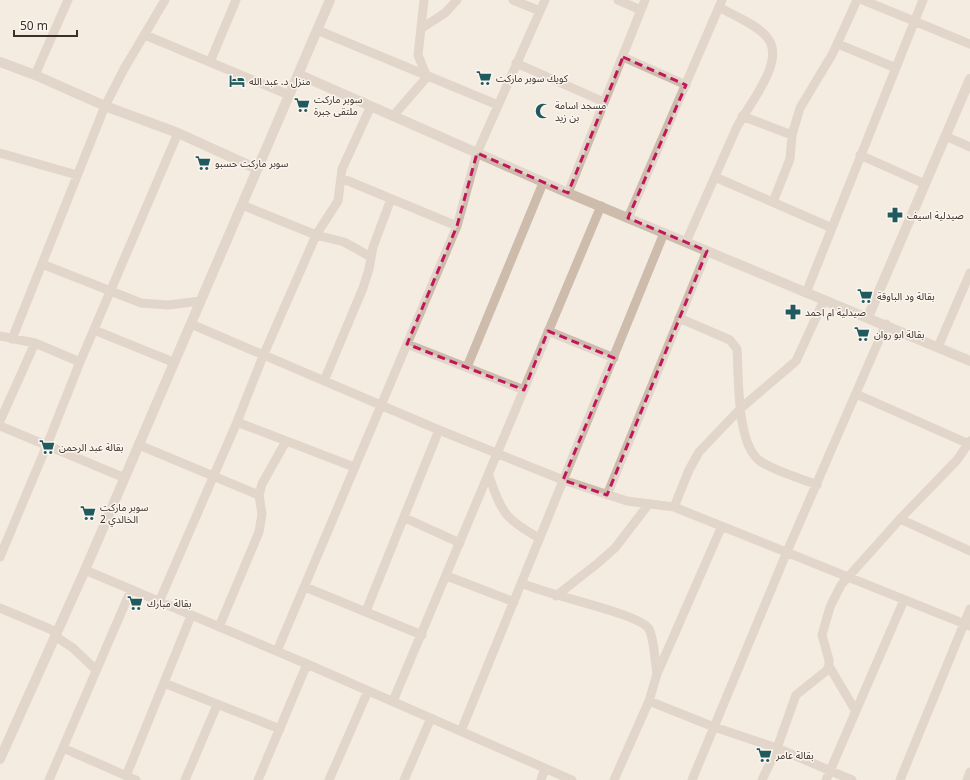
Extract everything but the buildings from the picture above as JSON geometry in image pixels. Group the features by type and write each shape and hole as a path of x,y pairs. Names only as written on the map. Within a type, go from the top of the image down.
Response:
{"street":[{"path":"35,75 68,0"},
{"path":"12,339 105,106 124,69 146,36 166,0"},
{"path":"210,62 236,0"},
{"path":"0,759 125,478 173,362 201,301 330,0"},
{"path":"424,0 418,55 427,77"},
{"path":"422,28 445,13 457,0"},
{"path":"513,0 540,11"},
{"path":"277,651 456,226 477,153 545,0"},
{"path":"618,0 641,10"},
{"path":"568,194 646,0"},
{"path":"773,202 790,159 792,135 800,108 838,44 857,0"},
{"path":"863,0 970,44"},
{"path":"806,293 923,0"},
{"path":"628,218 720,4 768,37 771,44 772,57 768,75 742,116 686,242"},
{"path":"317,30 427,77 498,105"},
{"path":"146,36 289,95"},
{"path":"838,44 896,68"},
{"path":"622,57 686,85"},
{"path":"0,62 35,75 105,106 178,133 257,168"},
{"path":"516,63 604,102"},
{"path":"298,74 568,194 601,206 806,293 886,324 970,361"},
{"path":"393,116 427,77"},
{"path":"868,317 970,79"},
{"path":"159,602 316,235 338,201 341,178 346,158 371,106"},
{"path":"742,116 792,135"},
{"path":"0,557 48,445 80,362 178,133"},
{"path":"945,136 970,147"},
{"path":"860,155 926,184"},
{"path":"1,157 77,175"},
{"path":"715,177 832,228"},
{"path":"341,178 456,226"},
{"path":"467,367 543,183"},
{"path":"324,381 363,288 371,257 391,199"},
{"path":"242,205 316,235 344,242 371,257"},
{"path":"393,701 498,455 601,206"},
{"path":"461,731 664,234"},
{"path":"607,495 707,251"},
{"path":"42,264 110,292 150,305 168,305 201,301"},
{"path":"938,347 969,277"},
{"path":"674,508 689,470 699,452 741,408 796,361 824,300"},
{"path":"679,318 730,340 735,344 737,349 741,408 746,439 752,453 760,461 817,485"},
{"path":"191,324 498,455 607,495 648,505 674,508 967,625"},
{"path":"692,780 786,554 886,324"},
{"path":"94,330 173,362"},
{"path":"548,331 614,358"},
{"path":"0,336 35,343 80,362"},
{"path":"0,421 35,343"},
{"path":"407,344 524,390"},
{"path":"762,780 777,748 796,695 826,672 829,666 829,660 823,642 823,625 835,594 847,578 900,519 943,475 969,443 856,394"},
{"path":"237,422 354,467"},
{"path":"0,426 125,478"},
{"path":"366,611 405,518 438,430"},
{"path":"219,627 259,532 262,514 259,495 267,473 286,441"},
{"path":"139,445 259,495"},
{"path":"489,476 501,506 507,516 520,528 540,538"},
{"path":"556,596 598,563 614,548 648,505"},
{"path":"405,518 460,543"},
{"path":"900,519 970,551"},
{"path":"614,780 649,701 657,674 721,528"},
{"path":"85,570 368,690 572,780"},
{"path":"447,576 514,602"},
{"path":"522,583 556,596 608,610 638,621 646,626 650,635 657,674"},
{"path":"305,587 422,635"},
{"path":"49,780 131,590"},
{"path":"826,780 855,710 904,600"},
{"path":"0,608 56,634 96,670"},
{"path":"900,780 967,625 970,610"},
{"path":"126,776 191,616"},
{"path":"258,780 307,664"},
{"path":"829,666 855,710"},
{"path":"164,683 280,729"},
{"path":"329,780 368,690"},
{"path":"649,701 714,727 777,748 852,780"},
{"path":"185,780 217,705"},
{"path":"404,780 431,718"},
{"path":"63,748 136,780"},
{"path":"540,780 545,768"},
{"path":"967,780 970,772"}],"highlighted area":[{"path":"623,57 686,85 628,218 707,251 607,495 563,480 614,358 548,331 524,390 407,344 457,226 477,153 568,193"}],"place":[{"name":"كويك سوبر ماركت","path":"484,78"},
{"name":"منزل د. عبد الله","path":"237,81"},
{"name":"سوبر ماركت ملتقى جبرة","path":"302,105"},
{"name":"مسجد اسامة بن زيد","path":"543,111"},
{"name":"سوبر ماركت حسبو","path":"203,163"},
{"name":"صيدلية اسيف","path":"895,215"},
{"name":"بقالة ود الباوقة","path":"865,296"},
{"name":"صيدلية ام احمد","path":"793,312"},
{"name":"بقالة ابو روان","path":"862,334"},
{"name":"بقالة عبد الرحمن","path":"47,447"},
{"name":"سوبر ماركت الخالدي 2","path":"88,513"},
{"name":"بقالة مبارك","path":"135,603"},
{"name":"بقالة عامر","path":"764,755"}]}
